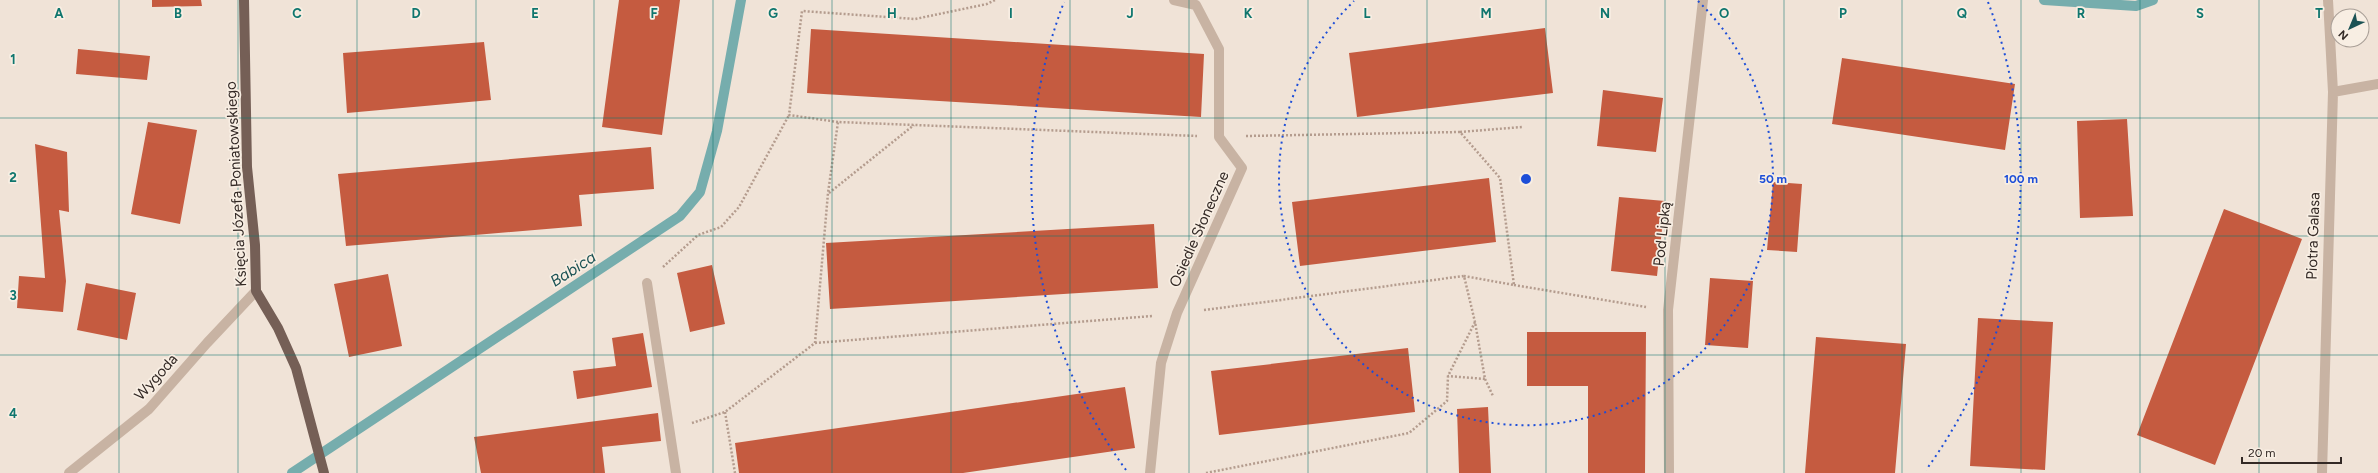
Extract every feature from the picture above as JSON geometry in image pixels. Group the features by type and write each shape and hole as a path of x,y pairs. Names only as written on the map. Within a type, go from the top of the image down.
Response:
{"main road":[{"name":"Księcia Józefa Poniatowskiego","path":"244,0 247,167 255,245 256,291 278,328 296,368 324,473"}],"street":[{"path":"1174,0 1196,5 1219,49 1219,137"},
{"name":"Pod Lipką","path":"1669,473 1668,310 1704,0"},
{"name":"Piotra Galasa","path":"2322,473 2332,92 2328,0"},
{"path":"2332,92 2378,84"},
{"name":"Osiedle Słoneczne","path":"1150,473 1161,363 1178,313 1242,168 1219,137"},
{"path":"647,283 676,473"},
{"name":"Wygoda","path":"70,473 149,409 206,342 256,291"}],"path":[{"path":"647,283 698,234 721,227 739,207 789,115 802,11 915,19 986,4 995,0"},
{"path":"789,115 838,122 1219,137 1460,132 1522,127"},
{"path":"815,343 828,193 838,122"},
{"path":"828,193 914,124"},
{"path":"1460,132 1500,178 1514,285"},
{"path":"670,430 725,412 815,343 1178,313 1464,276 1668,310"},
{"path":"1464,276 1475,322 1485,379 1494,396"},
{"path":"1206,473 1409,433 1447,401 1448,376 1475,322"},
{"path":"1448,376 1485,379"},
{"path":"725,412 735,473"}],"building":[{"path":"152,0 201,0 202,6 152,7"},
{"path":"619,0 680,0 662,135 602,127"},
{"path":"1545,28 1553,93 1357,117 1349,53"},
{"path":"811,29 1204,54 1201,117 807,93"},
{"path":"484,42 491,100 347,113 343,53"},
{"path":"78,49 150,56 147,80 76,74"},
{"path":"1842,58 2015,84 2005,150 1832,124"},
{"path":"1603,90 1663,98 1656,152 1597,146"},
{"path":"2127,119 2133,216 2080,218 2077,121"},
{"path":"148,122 197,130 180,224 131,214"},
{"path":"35,144 67,152 69,212 59,210 66,281 63,312 17,308 19,276 45,278"},
{"path":"651,147 654,189 579,195 582,226 346,246 338,174"},
{"path":"1489,178 1496,242 1300,266 1292,202"},
{"path":"1773,182 1802,184 1797,252 1767,250"},
{"path":"1619,197 1665,201 1657,276 1611,271"},
{"path":"2224,209 2302,239 2215,465 2137,435"},
{"path":"1154,224 1158,288 830,309 826,243"},
{"path":"712,265 725,324 690,332 677,273"},
{"path":"388,274 402,346 349,357 334,284"},
{"path":"1710,278 1753,281 1748,348 1705,345"},
{"path":"86,283 136,293 127,340 77,330"},
{"path":"1978,318 2053,322 2045,470 1970,466"},
{"path":"1527,332 1646,332 1645,473 1588,473 1588,386 1527,386"},
{"path":"643,333 652,387 577,399 573,371 616,366 612,338"},
{"path":"1816,337 1906,344 1895,473 1805,473"},
{"path":"1408,348 1415,412 1219,435 1211,371"},
{"path":"1125,387 1135,448 963,473 739,473 735,443"},
{"path":"1488,407 1491,473 1459,473 1457,409"},
{"path":"658,413 661,441 602,447 605,473 481,473 474,437"}],"waterway":[{"name":"Babica","path":"292,473 680,216 700,192 717,131 741,0"},
{"name":"Babica","path":"2044,0 2136,6 2153,0"}]}
